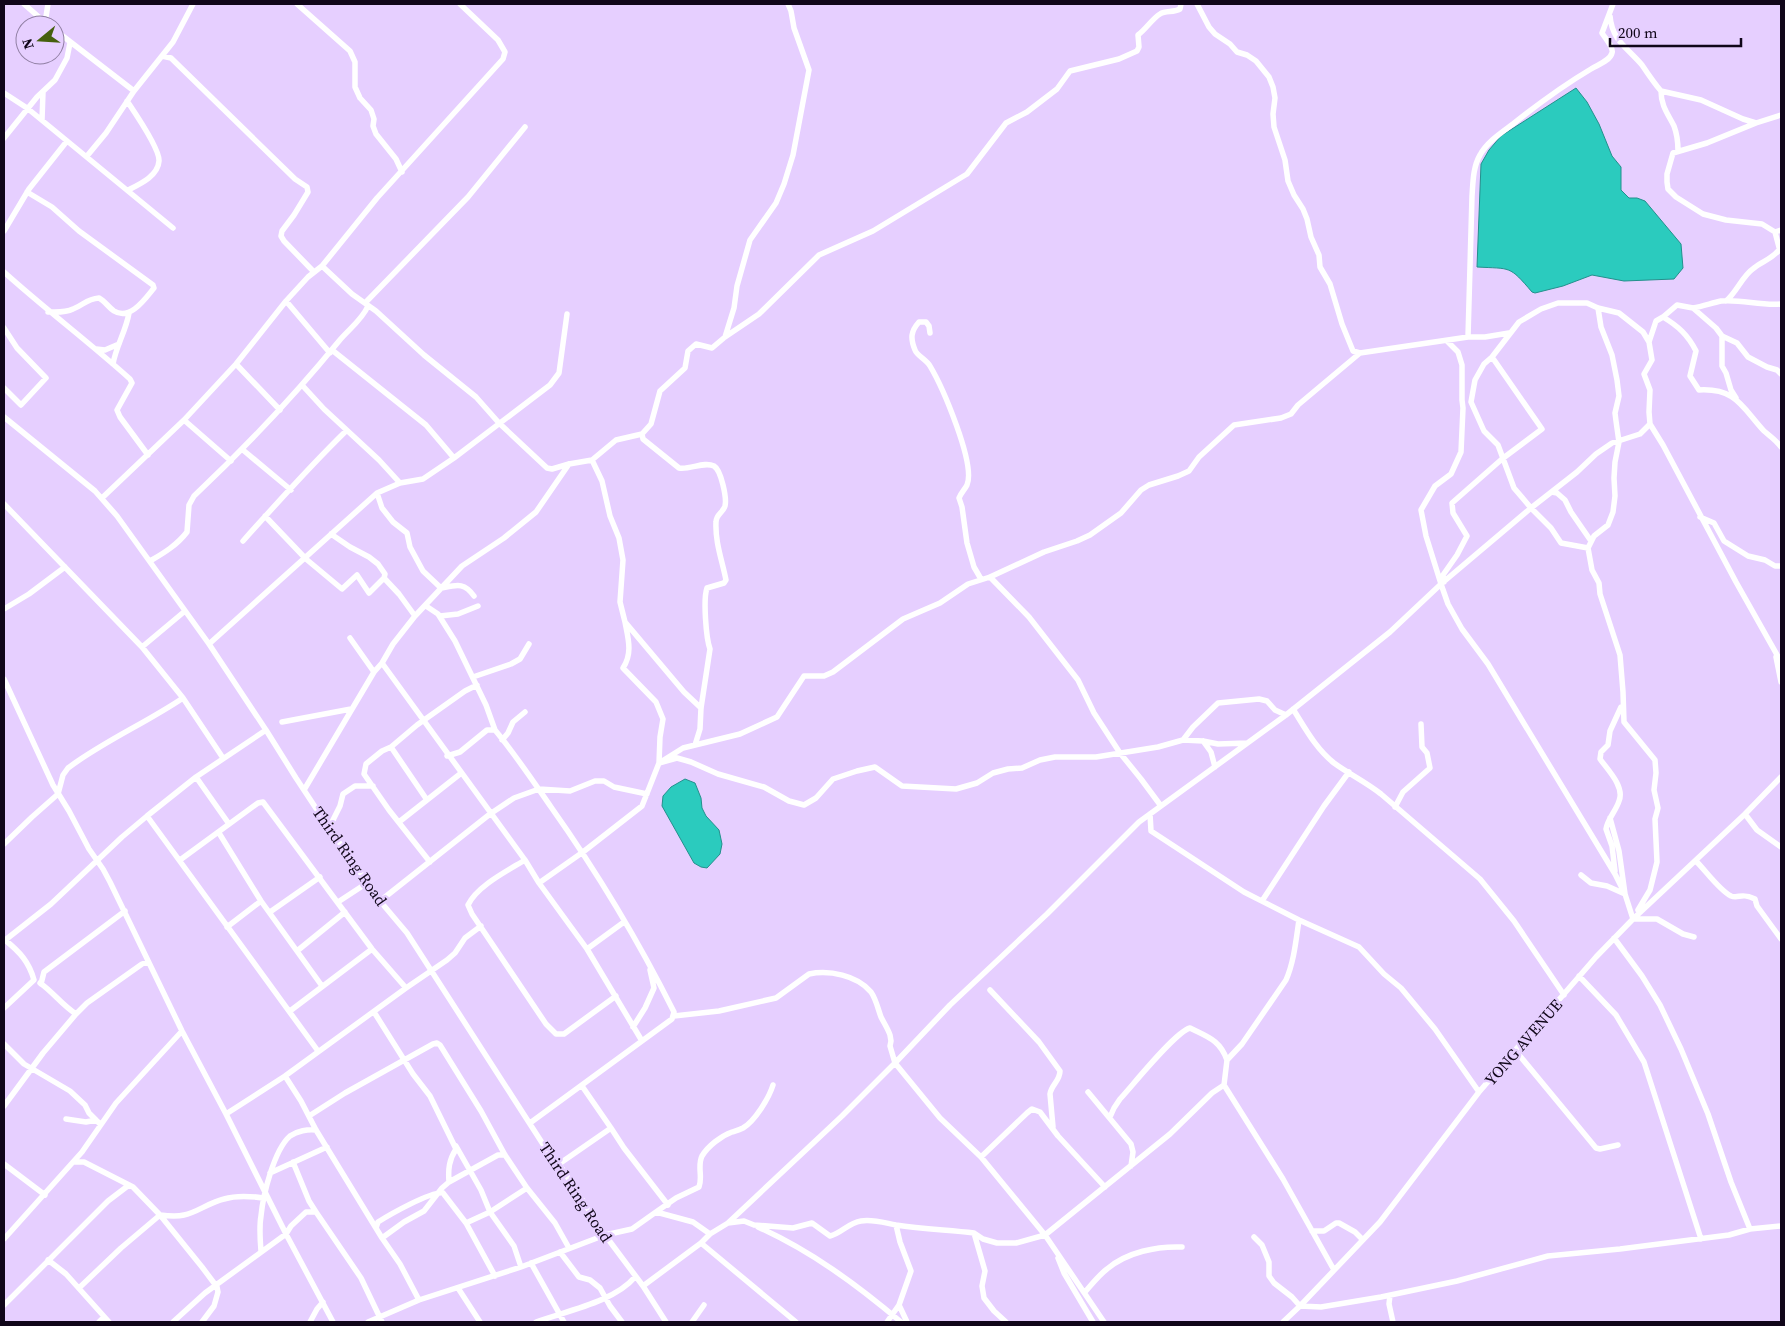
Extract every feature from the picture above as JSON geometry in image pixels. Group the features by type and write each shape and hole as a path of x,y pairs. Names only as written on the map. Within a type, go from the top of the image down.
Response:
{"street":[{"path":"24,4 37,15"},
{"path":"87,156 106,133 134,91 173,42 193,4"},
{"path":"297,4 350,51 355,62 355,87 360,98 371,110 376,134 396,159 402,172"},
{"path":"102,498 184,420 236,364 286,302 322,266 402,172 503,59 505,52 498,40 460,4"},
{"path":"725,337 750,240 776,203 793,155 809,70 794,28 788,4"},
{"path":"322,266 366,305 376,311 424,355 476,397 547,468 552,470 569,464 592,460 616,440 642,434 651,424 660,391 685,368 688,351 696,344 712,348 759,314 820,255 873,231 967,174 1006,123 1027,112 1057,89 1070,71 1119,59 1137,51 1139,47 1138,35 1148,28 1159,14 1175,12 1180,9 1181,4"},
{"path":"1197,4 1214,34 1230,44 1237,52 1247,55 1256,61 1269,77 1275,98 1274,127 1285,160 1288,181 1294,196 1303,208 1311,237 1319,255 1320,267 1330,284 1349,342 1353,350 1360,353"},
{"path":"1468,337 1472,196 1474,174 1480,155 1485,147 1498,135 1534,107 1608,59 1612,54 1612,50 1602,33 1612,4"},
{"path":"1610,13 1611,23 1617,38 1661,91 1664,110 1677,135 1678,151"},
{"path":"65,38 134,91"},
{"path":"4,138 28,108 55,80 64,66 70,42"},
{"path":"162,56 171,58 295,179 307,187 308,192 282,231 281,236 314,272"},
{"path":"1661,91 1701,100 1756,123"},
{"path":"42,120 43,92"},
{"path":"4,93 28,108 173,228"},
{"path":"127,101 148,133 159,160 156,169 145,181 128,190"},
{"path":"1726,302 1734,295 1753,268 1774,257 1780,251 1778,231 1762,224 1726,220 1703,214 1671,192 1667,182 1667,174 1673,153 1707,143 1781,115"},
{"path":"150,561 173,547 185,535 187,532 189,505 194,496 243,450 302,386 364,313 366,305 468,197 525,127"},
{"path":"4,232 28,192 67,141"},
{"path":"28,192 52,207 79,231 153,285 153,290 129,313 127,324 115,352 113,364"},
{"path":"4,272 48,312 96,349 130,379 132,383 117,410 120,417 148,455"},
{"path":"48,312 64,312 74,309 88,300 99,298 115,312 121,314 129,313"},
{"path":"286,302 331,351 426,424 454,458"},
{"path":"1649,342 1656,320 1663,317 1677,305 1693,308 1726,302 1781,304"},
{"path":"1588,548 1562,543 1514,488 1498,445 1484,431 1471,402 1475,380 1484,364 1509,333 1519,322 1541,309 1558,303 1587,303 1619,313 1643,332 1649,342 1652,360 1644,374 1650,390 1650,424 1781,662"},
{"path":"1598,308 1601,327 1612,355 1617,380 1619,396 1616,421 1619,442 1615,462 1613,512 1608,525 1594,536 1588,548 1592,570 1599,583 1600,594 1620,655 1624,722 1655,760 1656,772 1654,790 1658,808 1655,820 1657,862 1650,890 1633,919"},
{"path":"1693,308 1716,328 1722,336 1737,344 1748,358 1777,370 1781,374"},
{"path":"209,644 377,493 400,483 423,479 454,458 550,385 559,373 566,314"},
{"path":"1663,317 1679,327 1689,338 1696,351 1690,376 1699,390 1712,389 1736,398"},
{"path":"930,333 926,322 918,322 913,329 912,340 916,353 929,364 942,388 956,424 968,466 967,484 959,498 967,543 980,580"},
{"path":"4,328 17,348 46,378 21,405 4,388"},
{"path":"659,763 682,748 740,734 777,717 804,676 827,675 903,619 940,603 968,584 990,577 1044,552 1090,535 1121,513 1141,490 1149,485 1178,476 1189,470 1234,425 1281,418 1291,414 1298,405 1360,353 1509,333"},
{"path":"1722,336 1722,366 1731,390 1765,432 1781,447"},
{"path":"1447,340 1458,352 1462,365 1461,452 1451,474 1435,486 1421,510 1426,536 1448,604 1462,629 1488,664 1615,874 1633,919"},
{"path":"96,349 105,350 119,344"},
{"path":"1442,583 1443,575 1458,555 1467,536 1453,513 1452,503 1502,460 1542,430 1492,356"},
{"path":"236,364 280,410"},
{"path":"302,386 346,431 379,460 400,483"},
{"name":"Third Ring Road","path":"4,417 102,498 150,561 209,644 329,828 380,901 407,933 548,1152 559,1164 605,1235 643,1286 666,1322"},
{"path":"184,420 198,430 231,461"},
{"path":"643,1286 701,1243 710,1234 728,1223 842,1116 895,1064 957,998 1047,914 1139,822 1286,715 1390,632 1442,583 1531,508 1578,472 1596,454 1612,443 1640,434 1650,424"},
{"path":"242,541 291,490 315,461 346,431"},
{"path":"642,434 642,438 679,468 714,466 719,472 726,504 717,515 716,522 717,548 726,580 724,583 707,588 705,592 707,642 710,649 701,708 700,729 695,745"},
{"path":"243,450 291,490"},
{"path":"539,883 583,852 642,806 659,763 663,719 656,702 623,668 628,660 630,645 620,602 623,560 619,538 610,516 602,480 592,460"},
{"path":"304,790 351,709 393,644 462,566 504,538 536,512 569,464"},
{"path":"1552,492 1557,493 1565,500 1591,541"},
{"path":"377,493 382,508 407,533 410,547 424,571 441,588"},
{"path":"4,504 142,647 183,698 223,758"},
{"path":"265,516 306,558 342,589 356,575 369,593 384,578"},
{"path":"1700,517 1714,523 1724,541 1740,552 1765,560 1776,566 1781,566"},
{"path":"331,534 378,564 385,574 384,578 416,616"},
{"path":"4,609 29,594 66,567"},
{"path":"990,577 1029,617 1078,680 1094,713 1120,753 1160,806"},
{"path":"441,588 456,585 468,587 474,596"},
{"path":"426,606 440,616 455,641 477,685 495,730 539,789 604,884 646,958 674,1012 674,1016"},
{"path":"440,616 458,614 478,606"},
{"path":"142,647 185,611"},
{"path":"625,622 684,692 701,708"},
{"path":"350,638 374,672"},
{"path":"473,677 520,659 529,644"},
{"path":"1773,648 1781,682"},
{"path":"382,663 460,774 525,860 539,883 587,950 642,1041"},
{"path":"4,679 58,794 96,861 103,869 125,911 148,962 226,1114 264,1195 333,1322"},
{"path":"430,862 364,774 366,764 391,748 423,721 465,691 477,685"},
{"path":"4,844 58,794 63,775 76,762 183,698"},
{"path":"1183,740 1193,727 1218,703 1259,699 1286,715"},
{"path":"1615,874 1612,846 1606,829 1621,794 1600,759 1601,752 1608,745 1610,731 1623,703"},
{"path":"282,722 351,709"},
{"path":"1293,709 1320,750 1335,763 1373,788 1480,879 1514,920 1564,995"},
{"path":"502,740 513,722 525,712"},
{"path":"1395,807 1403,792 1430,768 1427,753 1422,747 1421,724"},
{"path":"76,1014 66,1008 41,984 34,980 31,968 24,956 5,941 51,904 147,816 196,777 266,730"},
{"path":"447,756 460,752 487,730 495,730"},
{"path":"659,763 677,758 684,760 718,774 764,787 789,801 804,805 816,798 833,779 857,770 875,767 902,786 956,789 977,783 993,773 1022,768 1040,760 1055,757 1096,757 1158,747 1183,740 1218,744 1247,743"},
{"path":"1203,741 1212,752 1215,768"},
{"path":"391,748 427,800"},
{"path":"1262,901 1324,806 1349,772"},
{"path":"399,822 460,774"},
{"path":"196,777 229,824"},
{"name":"YONG AVENUE","path":"1283,1322 1380,1222 1479,1092 1579,976 1633,919 1745,814 1781,777"},
{"path":"380,901 490,814 514,798 539,789 570,790 595,781 604,781 614,787 647,794"},
{"path":"329,828 340,806 343,794 355,786 373,786"},
{"path":"180,860 258,803 263,802 372,948 406,988"},
{"path":"1150,814 1152,830 1244,892 1298,920 1359,947 1384,974 1401,988 1435,1029 1479,1092"},
{"path":"1745,814 1757,830 1781,847"},
{"path":"147,816 318,1051"},
{"path":"1610,818 1619,851 1624,894"},
{"path":"219,832 261,901 322,986"},
{"path":"525,860 490,882 470,900 468,905 472,914 546,1024 556,1034 564,1034 616,996"},
{"path":"1696,861 1724,892 1731,896 1746,895 1755,899 1757,906 1781,938"},
{"path":"1581,875 1591,883 1606,886 1624,894"},
{"path":"270,912 320,877"},
{"path":"338,902 367,883"},
{"path":"227,927 261,901"},
{"path":"41,984 44,972 125,911"},
{"path":"297,951 345,912"},
{"path":"1633,919 1657,919 1683,934 1694,936"},
{"path":"1227,1060 1242,1044 1286,980 1290,971 1290,963 1296,950 1298,920"},
{"path":"587,950 624,922"},
{"path":"226,1114 285,1076 447,960 455,953 465,938 481,926"},
{"path":"1614,938 1642,976 1660,1005 1678,1043 1708,1114 1731,1182 1750,1229"},
{"path":"290,1011 372,948"},
{"path":"633,1027 645,1008 654,988 646,958"},
{"path":"4,1106 6,1098 87,1003 142,964 148,962"},
{"path":"530,1123 674,1016 719,1011 776,998 809,974 841,974 866,986 872,994 890,1035 890,1046 895,1064 940,1118 981,1157 1045,1235 1104,1322"},
{"path":"1579,976 1616,1015 1644,1062 1654,1098 1701,1239"},
{"path":"4,1008 34,980"},
{"path":"990,990 1039,1042 1060,1072 1060,1077 1050,1094 1053,1127"},
{"path":"374,1012 404,1060 430,1096 445,1130 481,1190 490,1212 514,1246 521,1267"},
{"path":"1110,1117 1120,1099 1186,1029 1190,1028 1218,1042 1227,1060 1224,1085 1283,1179 1334,1270"},
{"path":"4,1239 74,1162 98,1122 182,1031"},
{"path":"309,1116 345,1093 437,1043 481,1111 505,1155 527,1188 556,1224 569,1248"},
{"path":"4,1044 24,1064 70,1091 85,1105 89,1113 98,1122"},
{"path":"1515,1050 1596,1148 1600,1149 1618,1145"},
{"path":"285,1076 382,1238 400,1264 419,1300"},
{"path":"368,1322 381,1320 419,1300 521,1267 605,1235 632,1229 676,1198 699,1187 702,1157 709,1148 730,1133 745,1127 769,1098 773,1085"},
{"path":"754,1225 793,1228 812,1223 830,1236 859,1221 869,1220 896,1225 974,1233 982,1239 996,1243 1016,1243 1045,1235 1170,1134 1212,1093 1224,1085"},
{"path":"582,1086 624,1148 668,1205"},
{"path":"1088,1092 1131,1144 1133,1152 1131,1166"},
{"path":"981,1157 1032,1110 1040,1112 1058,1136 1105,1187"},
{"path":"66,1118 98,1122"},
{"path":"559,1164 612,1128"},
{"path":"261,1251 260,1218 270,1173 284,1143 290,1136 305,1130 316,1130"},
{"path":"449,1182 448,1169 456,1149 455,1145"},
{"path":"498,1155 501,1146"},
{"path":"270,1173 327,1147"},
{"path":"382,1238 404,1222 424,1211 438,1192 449,1182 498,1155 505,1155"},
{"path":"74,1162 84,1162 129,1185 160,1215 216,1286 218,1292 217,1300 202,1322"},
{"path":"293,1162 309,1201 361,1278 381,1320"},
{"path":"4,1164 45,1195"},
{"path":"4,1305 108,1201 129,1185"},
{"path":"466,1223 490,1212 527,1188"},
{"path":"376,1228 378,1222 426,1196 438,1192 442,1193 466,1223 494,1276"},
{"path":"79,1288 121,1248 160,1215 182,1216 200,1207 231,1197 264,1195"},
{"path":"173,1322 205,1293 286,1234 291,1226 306,1212 316,1212"},
{"path":"656,1212 693,1222 710,1234"},
{"path":"728,1223 744,1221 782,1238 830,1266 901,1322"},
{"path":"1312,1231 1324,1231 1339,1223 1363,1240"},
{"path":"887,1322 899,1305 911,1272 896,1225"},
{"path":"1254,1237 1262,1245 1269,1262 1270,1276 1274,1283 1300,1306 1321,1307 1457,1281 1548,1256 1701,1239 1729,1235 1750,1229 1781,1226"},
{"path":"974,1233 985,1271 982,1286 984,1298 994,1312 1006,1322"},
{"path":"701,1243 796,1322"},
{"path":"1085,1292 1106,1269 1127,1256 1163,1247 1182,1247"},
{"path":"1055,1250 1064,1273 1093,1322"},
{"path":"560,1252 579,1277 590,1280 600,1288 622,1322"},
{"path":"48,1260 66,1274 106,1320 99,1322"},
{"path":"531,1263 564,1322"},
{"path":"536,1322 569,1312 605,1297 628,1285 635,1277"},
{"path":"458,1288 480,1322"},
{"path":"1390,1295 1389,1304 1393,1322"},
{"path":"1378,1297 1389,1304"},
{"path":"310,1322 323,1302"},
{"path":"692,1322 704,1305"},
{"path":"899,1305 907,1322"}],"shaded area":[{"path":"1576,88 1587,102 1599,124 1612,156 1621,167 1621,190 1629,198 1645,201 1681,244 1683,268 1674,279 1624,281 1592,275 1563,286 1535,293 1509,270 1477,267 1481,164 1489,150 1501,136"},
{"path":"685,779 695,783 706,816 719,830 722,844 720,854 707,868 694,863 662,806 663,796 671,787"}]}
